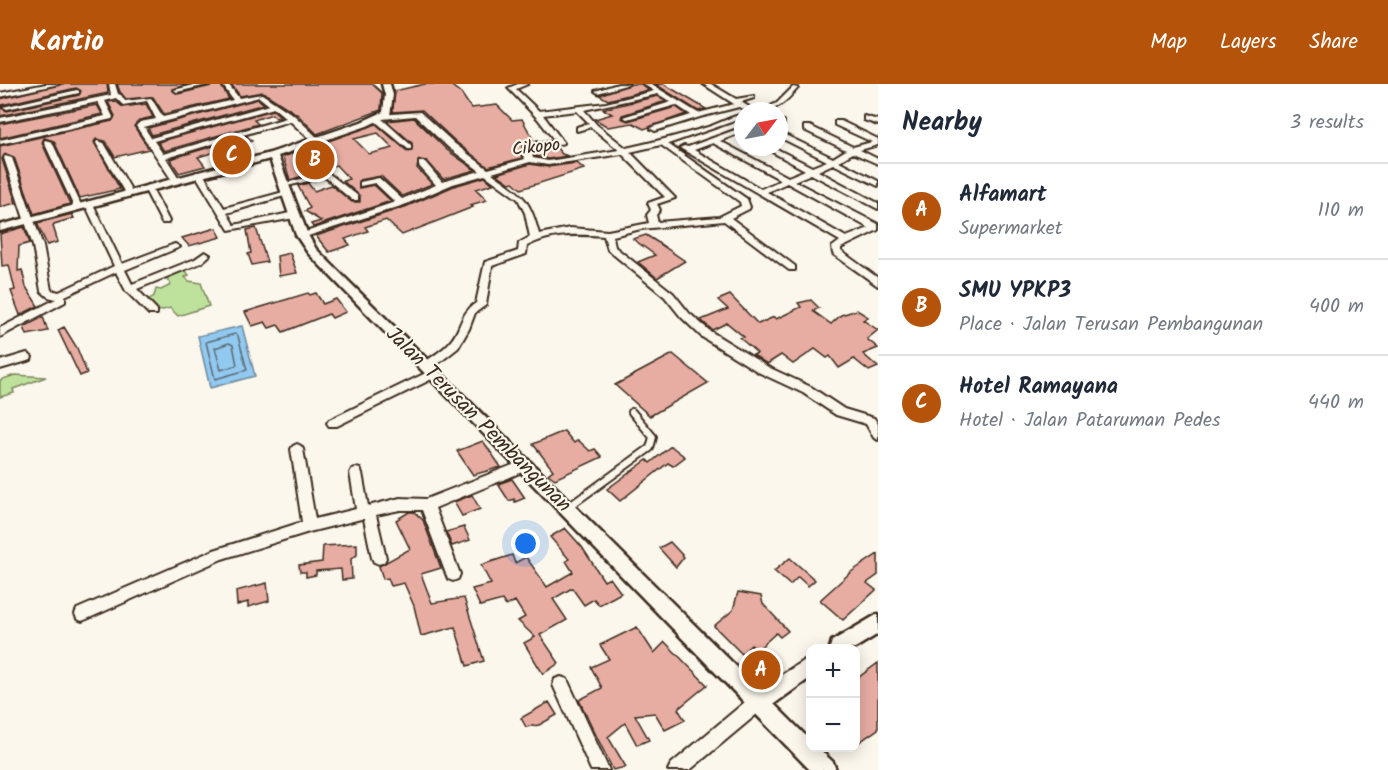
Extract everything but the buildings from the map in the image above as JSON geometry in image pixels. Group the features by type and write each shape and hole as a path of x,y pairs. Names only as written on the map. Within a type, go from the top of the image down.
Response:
{"street":[{"path":"13,139 10,118 2,95 56,84"},
{"path":"73,84 83,103"},
{"path":"112,84 115,96"},
{"path":"177,90 208,84"},
{"path":"225,84 238,101"},
{"path":"386,84 383,115 408,147"},
{"path":"525,84 511,88 538,113 560,143 527,148 526,153 530,160"},
{"path":"597,91 626,84"},
{"path":"646,84 697,115"},
{"path":"706,84 738,102 752,97"},
{"path":"44,86 48,98"},
{"path":"780,102 795,88"},
{"path":"7,107 77,92"},
{"path":"538,113 606,105 660,92"},
{"path":"176,180 140,126 160,119 270,93"},
{"path":"261,95 292,118 317,141"},
{"path":"0,120 115,96 119,96 123,103 149,99 160,119"},
{"path":"0,142 110,117 101,100"},
{"path":"627,117 677,103"},
{"path":"655,129 734,103"},
{"path":"69,106 79,124"},
{"path":"151,140 274,106"},
{"path":"0,228 273,155 409,107"},
{"path":"579,109 671,198 652,203 656,210 651,215 654,224"},
{"path":"40,112 48,131"},
{"path":"383,115 416,114 452,146 521,198 529,213 533,235 537,237"},
{"path":"162,157 292,118"},
{"name":"Cikopo","path":"302,235 401,203 440,185 530,160 548,163 624,151 717,126 734,118"},
{"path":"867,118 878,123"},
{"path":"838,123 878,142"},
{"path":"580,129 593,125"},
{"path":"807,128 878,162"},
{"path":"734,134 686,149 846,241"},
{"path":"788,138 833,159 878,184"},
{"path":"713,141 877,228"},
{"path":"48,142 78,207"},
{"path":"333,423 429,370 454,345 471,311 481,305 488,264 520,254 523,252 522,245 537,237 570,231 608,234 654,224 726,218 746,207 744,201 680,157 663,142"},
{"path":"758,190 878,142"},
{"path":"100,143 129,193"},
{"name":"Jalan Terusan Pembangunan","path":"273,155 302,235 312,251 825,770"},
{"path":"784,156 878,206"},
{"path":"8,158 38,246 46,291 52,295 60,295 175,247"},
{"path":"422,165 440,185"},
{"path":"199,174 221,212 234,229 294,215"},
{"path":"221,212 327,174 355,198"},
{"path":"363,184 376,180 401,203"},
{"path":"148,188 165,221"},
{"path":"89,204 129,289 153,312"},
{"path":"726,218 792,268"},
{"path":"877,228 846,241 837,247 836,252 878,283"},
{"path":"608,234 611,248 638,267 669,295 691,322 706,334 764,370 807,390 840,412 874,421 878,435"},
{"path":"129,289 198,261 205,255"},
{"path":"0,333 61,300 60,295"},
{"path":"0,365 27,357"},
{"path":"297,449 309,526"},
{"path":"82,614 219,554 309,526 400,504 427,505 523,466"},
{"path":"356,473 380,558"},
{"path":"427,505 453,574"},
{"path":"845,644 878,623"},
{"path":"676,770 757,703 806,670"},
{"path":"561,685 600,770"}],"lane":[{"path":"565,509 650,448 653,437 632,412"}],"green space":[{"path":"184,269 189,275 185,277 189,281 201,283 209,306 178,316 170,308 156,312 148,300 154,296 156,289 161,290 171,285 166,277"},
{"path":"15,375 46,377 13,389 14,393 0,397 0,380"}],"water":[{"path":"242,326 255,376 210,388 198,336"}],"place":[{"name":"Hotel Ramayana","path":"232,155"},
{"name":"SMU YPKP3","path":"315,160"},
{"name":"Alfamart","path":"761,670"}]}
